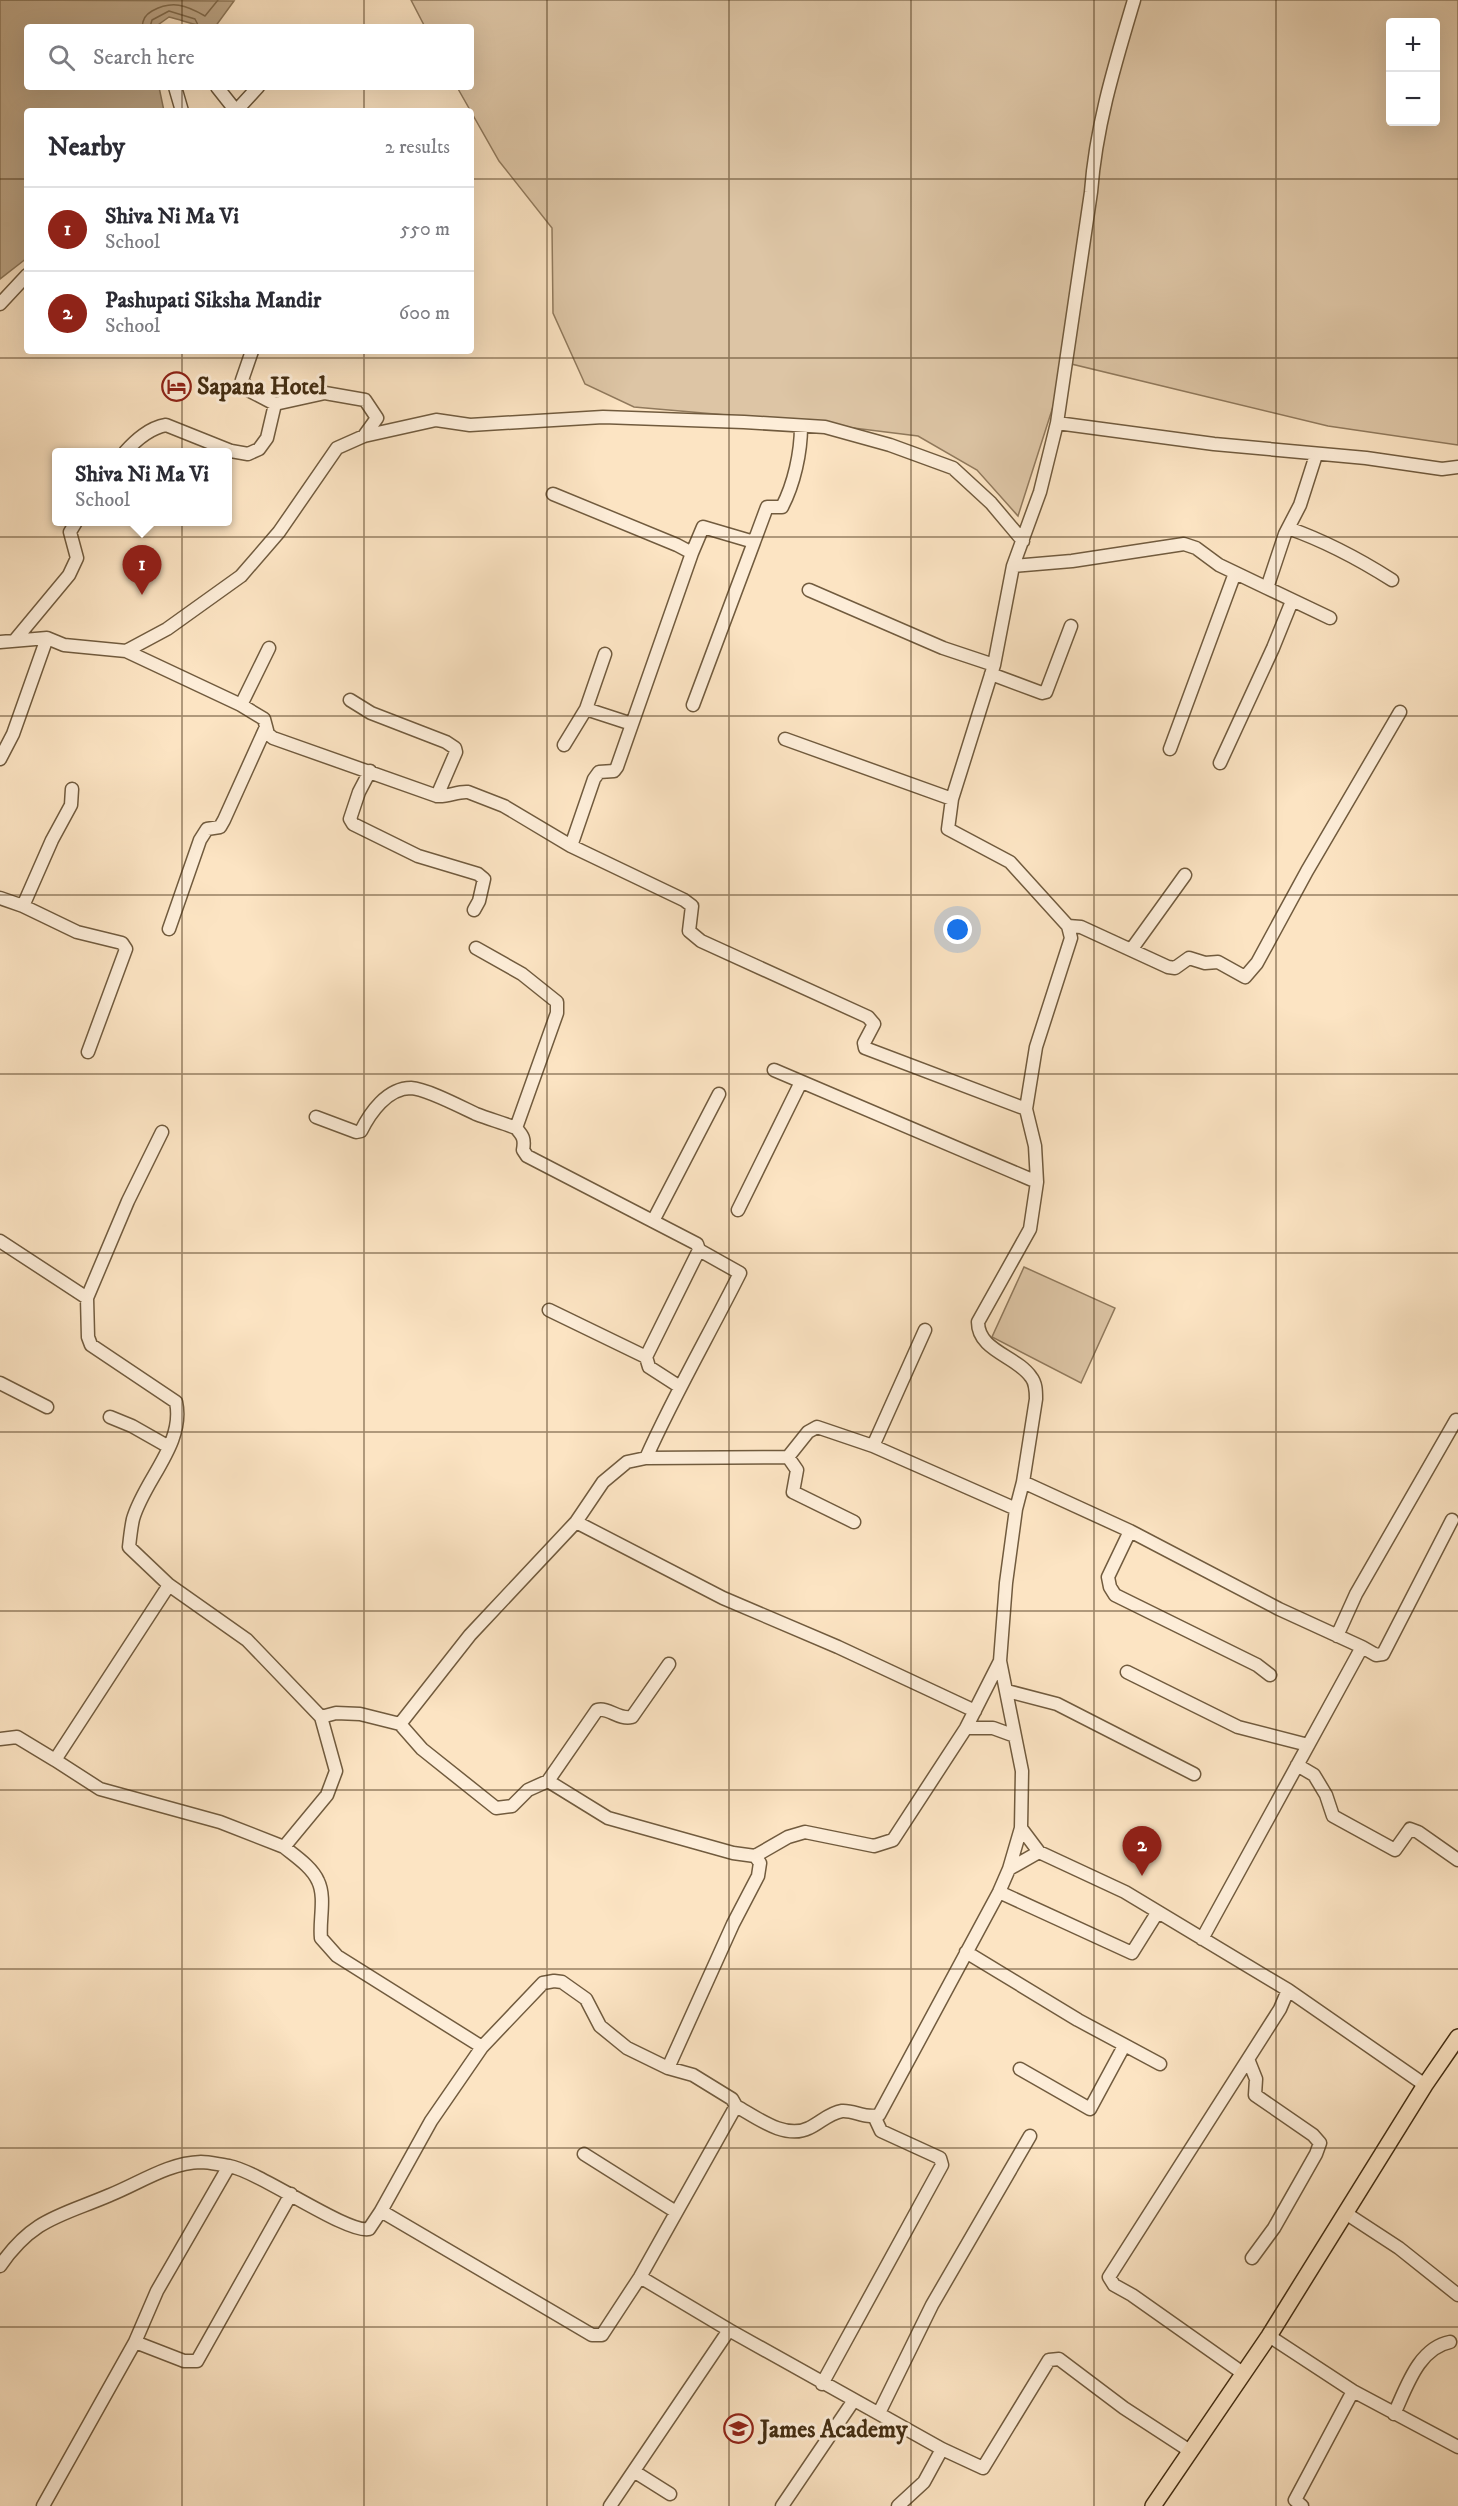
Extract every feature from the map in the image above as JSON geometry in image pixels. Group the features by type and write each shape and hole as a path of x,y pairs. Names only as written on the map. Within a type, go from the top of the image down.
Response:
{"main road":[{"path":"1153,2506 1269,2336 1347,2214 1425,2085 1458,2037"}],"street":[{"path":"0,2266 24,2235 64,2211 109,2196 168,2168 201,2162 229,2166 254,2175 333,2218 364,2231 369,2229 431,2121 482,2047 543,1983 554,1981 562,1982 586,1998 600,2026 627,2048 668,2068 693,2075 732,2099 736,2106 780,2130 798,2132 810,2128 819,2120 843,2111 879,2115 999,1892 1009,1869 1021,1828 1022,1771 1000,1661 1006,1583 1016,1509 1023,1482 1036,1399 1035,1386 1030,1375 984,1341 978,1332 978,1322 1029,1229 1037,1182 1035,1146 1026,1109 1036,1047 1071,938 1068,926 1010,862 948,829 952,799 993,669 1013,566 1040,492 1057,423 1101,113 1134,0"},
{"path":"176,90 181,108"},
{"path":"219,90 234,108"},
{"path":"239,108 255,90"},
{"path":"0,304 24,278"},
{"path":"251,354 243,371 242,380 250,391 274,404 326,393 364,400 377,418 364,436"},
{"path":"232,451 248,454 259,449 267,438 274,404"},
{"path":"126,651 167,629 241,576 279,532 337,448 364,436 436,420 470,425 603,417 744,422 825,428 890,445 953,468 991,503 1023,541"},
{"path":"1057,423 1214,444 1366,458 1442,469 1458,466"},
{"path":"129,448 156,427 166,425 224,448"},
{"path":"693,705 767,507 782,507 787,498 801,444 801,426"},
{"path":"1267,588 1316,455"},
{"path":"553,494 677,544 692,553"},
{"path":"15,640 69,575 77,558 70,532 73,526"},
{"path":"571,846 594,779 599,772 614,771 617,767 703,527 754,542"},
{"path":"1288,528 1315,537 1369,565 1392,580"},
{"path":"1013,566 1072,561 1184,544 1196,548 1219,565 1329,618"},
{"path":"1170,748 1235,573"},
{"path":"809,590 993,669 1042,693 1046,692 1071,626"},
{"path":"1220,764 1292,601"},
{"path":"0,759 13,734 47,638"},
{"path":"0,642 47,638 64,645 126,651 241,705 264,720 268,734 273,738 437,796 448,797 462,791 504,806 571,846 684,900 692,906 689,931 701,941 868,1017 874,1024 864,1043 865,1048 1026,1109"},
{"path":"241,705 269,648"},
{"path":"564,745 586,709 605,654"},
{"path":"350,700 371,713 446,742 455,748 456,752 437,796"},
{"path":"586,709 632,724"},
{"path":"1068,926 1081,927 1168,967 1175,968 1189,958 1205,963 1218,962 1245,976 1257,963 1307,870 1400,712"},
{"path":"169,929 200,840 207,829 219,827 224,820 266,727"},
{"path":"785,740 952,799"},
{"path":"370,771 353,807 350,819 353,824 418,856 478,874 484,879 479,901 474,910"},
{"path":"23,906 52,840 71,805 72,789"},
{"path":"1131,950 1185,875"},
{"path":"0,898 23,906 77,932 122,943 126,949 87,1052"},
{"path":"476,948 522,975 557,1002 557,1013 516,1128"},
{"path":"774,1070 1037,1182"},
{"path":"738,1210 801,1082"},
{"path":"316,1118 356,1132 361,1131 366,1119 376,1106 398,1092 412,1088 516,1128 523,1136 525,1142 523,1150 527,1156 697,1244 699,1250 740,1273 646,1458"},
{"path":"653,1221 719,1094"},
{"path":"162,1132 128,1201 87,1298 88,1337 91,1346 176,1402 179,1418 169,1447 133,1518 129,1547 169,1585 247,1640 321,1717 336,1771 327,1795 284,1847"},
{"path":"0,1241 87,1298"},
{"path":"646,1357 699,1250"},
{"path":"549,1310 646,1357 650,1367 680,1388"},
{"path":"873,1446 925,1330"},
{"path":"0,1383 47,1407"},
{"path":"110,1417 132,1426 169,1447"},
{"path":"1337,1636 1356,1594 1456,1420"},
{"path":"788,1457 808,1432 817,1426 873,1446 1016,1509"},
{"path":"400,1724 470,1635 576,1522 603,1482 627,1462 646,1458 788,1457"},
{"path":"788,1457 797,1470 793,1492 854,1522"},
{"path":"1023,1482 1130,1531 1280,1609 1376,1655 1383,1654 1452,1520"},
{"path":"576,1522 723,1598 838,1647 975,1711"},
{"path":"1130,1531 1108,1577 1115,1595 1257,1665 1270,1675"},
{"path":"55,1760 169,1585"},
{"path":"1202,1939 1362,1647"},
{"path":"548,1781 608,1818 733,1852 755,1856 788,1837 806,1832 874,1846 893,1840 966,1728 1000,1661"},
{"path":"321,1717 336,1713 360,1714 400,1724 422,1749 496,1808 512,1806 528,1790 548,1781 597,1710 606,1710 620,1717 632,1717 669,1664"},
{"path":"1127,1672 1238,1727 1308,1745"},
{"path":"1006,1691 1057,1704 1194,1774"},
{"path":"966,1728 993,1728 1015,1736"},
{"path":"0,1739 17,1737 100,1789 220,1821 284,1847 318,1881 321,1899 321,1938 338,1956 482,2047"},
{"path":"1297,1766 1314,1775 1326,1795 1333,1816 1395,1850 1410,1829 1419,1832 1458,1860"},
{"path":"1021,1828 1039,1852 1125,1892 1288,1990 1425,2085"},
{"path":"1009,1869 1039,1852"},
{"path":"668,2068 733,1924 758,1876 760,1863 755,1856"},
{"path":"999,1892 1132,1953 1150,1928 1157,1913"},
{"path":"966,1952 1013,1983 1160,2064"},
{"path":"1244,2374 1132,2295 1114,2285 1109,2277 1280,2009 1288,1990"},
{"path":"1020,2069 1090,2109 1124,2046"},
{"path":"1248,2059 1256,2079 1255,2095 1313,2135 1320,2143 1274,2228 1252,2258"},
{"path":"381,2211 592,2335 602,2335 640,2277 736,2106"},
{"path":"822,2384 942,2165 940,2158 881,2131 874,2116"},
{"path":"879,2413 932,2305 1030,2136"},
{"path":"584,2154 676,2212"},
{"path":"43,2506 135,2342 157,2291 229,2166"},
{"path":"135,2342 184,2361 197,2361 291,2194"},
{"path":"1347,2214 1399,2248 1458,2295"},
{"path":"640,2277 822,2384 942,2449 984,2468 1049,2360 1059,2359 1124,2408 1190,2451"},
{"path":"610,2506 729,2330"},
{"path":"1269,2336 1353,2391 1458,2447"},
{"path":"1394,2414 1413,2374 1426,2356 1434,2349 1450,2342"},
{"path":"1302,2506 1295,2500 1353,2391"},
{"path":"782,2506 854,2400"},
{"path":"898,2506 924,2482 942,2449"},
{"path":"635,2472 670,2494"}],"shaded area":[{"path":"411,0 1458,0 1458,445 1328,426 1067,363 1018,516 977,470 918,436 797,421 634,407 585,384 553,313 552,228 499,161 474,117 474,108 469,108 459,90 474,90 474,24 423,24"},
{"path":"1024,1267 1115,1308 1081,1383 992,1337"}],"water":[{"path":"0,0 234,1 217,24 194,24 169,17 159,24 24,24 24,90 160,90 163,108 24,108 24,260 0,279"}],"place":[{"name":"Sapana Hotel","path":"176,386"},
{"name":"Shiva Ni Ma Vi","path":"142,595"},
{"name":"Pashupati Siksha Mandir","path":"1142,1876"},
{"name":"James Academy","path":"739,2429"}]}
